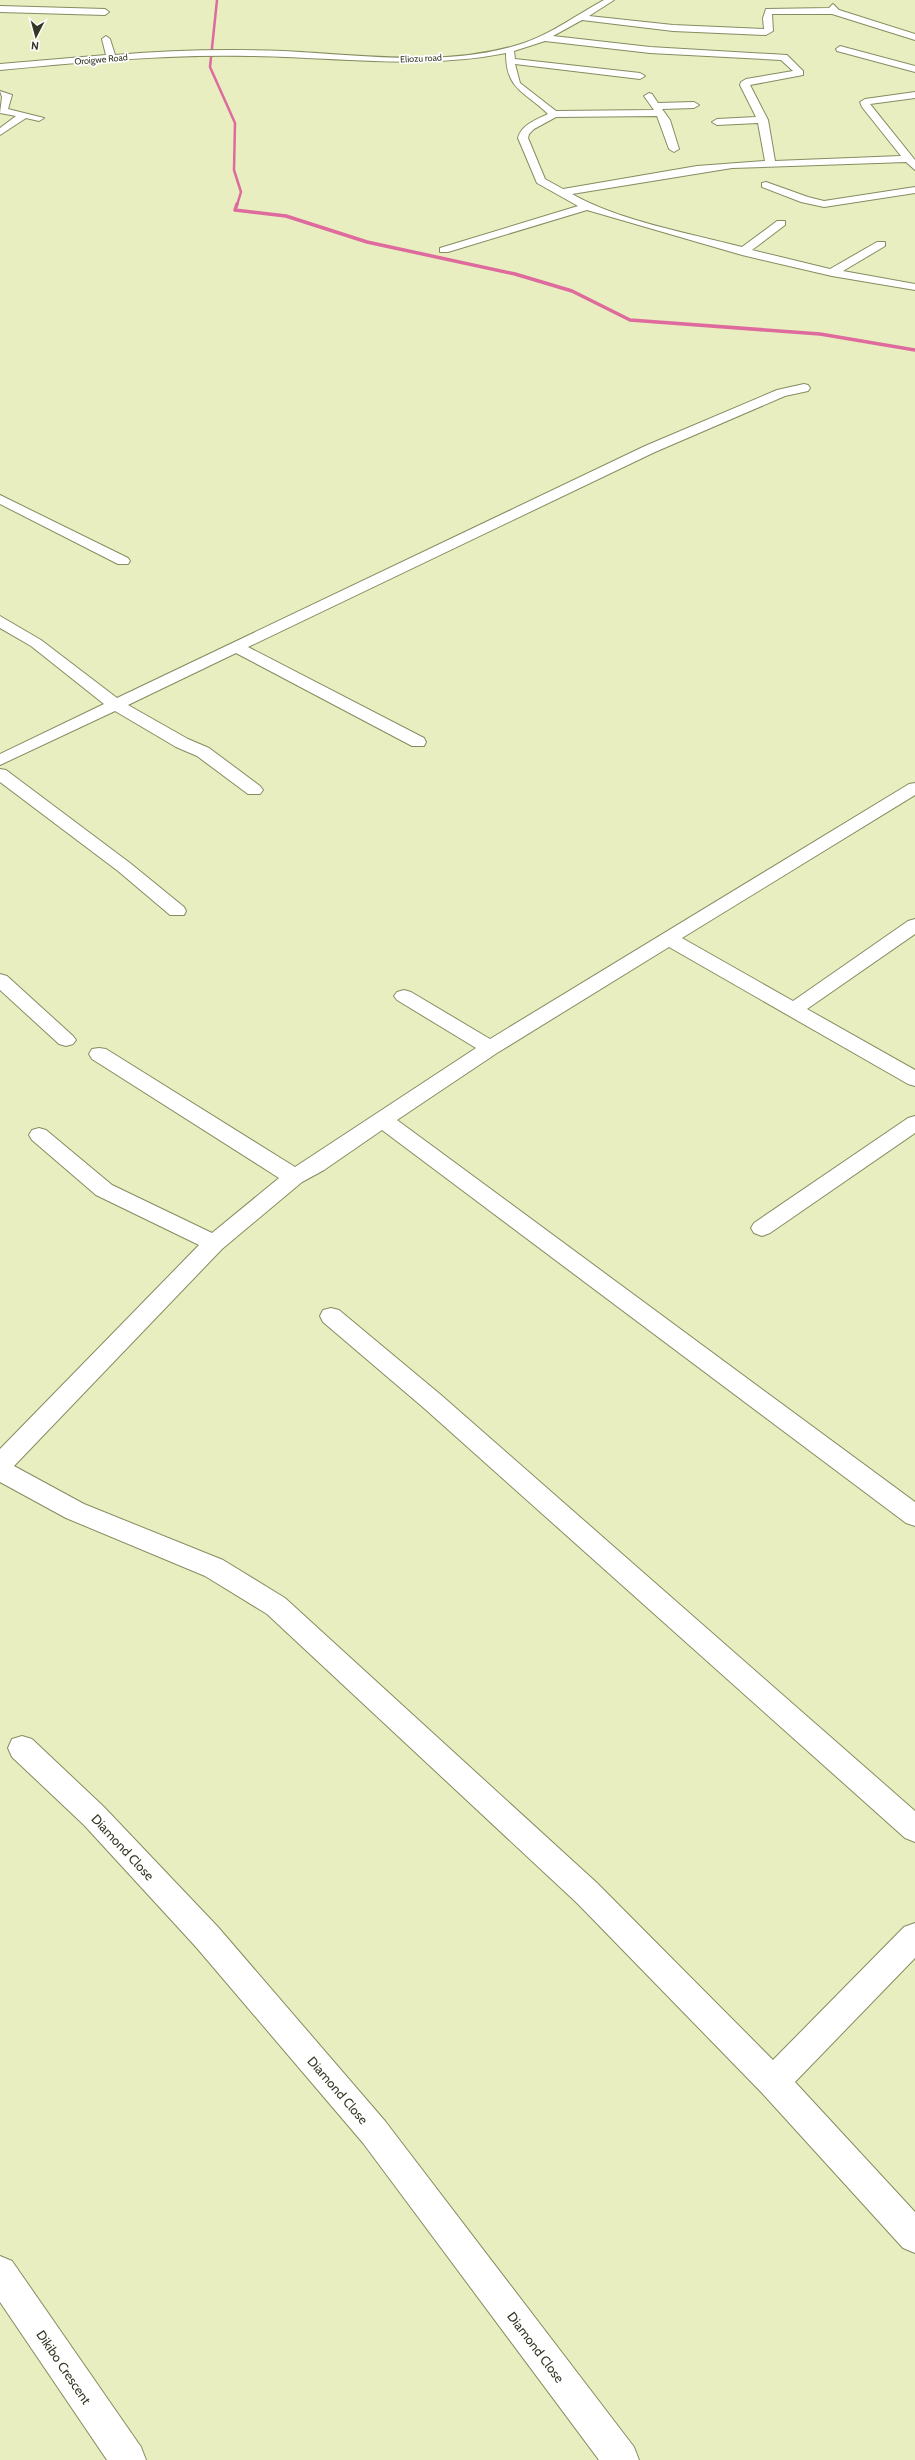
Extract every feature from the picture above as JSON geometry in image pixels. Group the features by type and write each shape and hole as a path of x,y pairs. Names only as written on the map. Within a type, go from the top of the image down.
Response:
{"street":[{"path":"589,0 608,1"},
{"name":"Eliozu road","path":"201,53 400,60 510,50 544,38 608,1"},
{"path":"0,9 105,12"},
{"path":"579,18 673,28 766,32 770,31 767,18 769,11 833,9 851,18 915,37"},
{"path":"544,38 650,50 784,57 800,73 746,82 745,85 763,120 767,132 770,164"},
{"path":"106,39 110,58"},
{"path":"840,49 915,69"},
{"path":"510,50 510,74 520,89 554,114"},
{"name":"Oroigwe Road","path":"0,67 110,58 201,53"},
{"path":"510,61 640,76"},
{"path":"0,94 7,95 3,111 39,118"},
{"path":"912,163 865,105 865,102 897,99 915,95"},
{"path":"649,96 664,120 674,149"},
{"path":"694,105 657,109 554,114 531,127 524,133 523,138 541,181 587,207 742,252 832,273 915,287"},
{"path":"0,132 24,115"},
{"path":"716,122 763,120"},
{"path":"560,193 697,169 770,164 912,163"},
{"path":"766,185 805,200 824,204 915,190"},
{"path":"444,250 587,207"},
{"path":"742,252 781,223"},
{"path":"832,273 881,244"},
{"path":"0,760 114,704 650,449 781,393 804,388"},
{"path":"0,499 123,561"},
{"path":"0,621 36,643 114,704 182,743 204,752 254,790"},
{"path":"236,647 418,742"},
{"path":"0,774 124,866 177,911"},
{"path":"0,1465 214,1243 294,1177 316,1165 381,1119 490,1048 915,788"},
{"path":"794,1009 915,925"},
{"path":"668,938 915,1079"},
{"path":"0,980 66,1040"},
{"path":"404,996 490,1048"},
{"path":"99,1054 294,1177"},
{"path":"381,1119 915,1516"},
{"path":"762,1228 915,1123"},
{"path":"39,1135 104,1190 214,1243"},
{"path":"331,1316 433,1402 915,1829"},
{"path":"0,1470 74,1511 214,1568 276,1606 587,1893 773,2082 915,2236"},
{"name":"Diamond Close","path":"22,1748 94,1816 207,1937 374,2132 621,2460"},
{"path":"773,2082 915,1937"},
{"name":"Dikibo Crescent","path":"0,2273 128,2460"}],"waterway":[{"path":"217,0 210,67 235,123 234,170 241,192 237,205"},
{"path":"237,204 235,210 286,216 367,242 515,274 572,291 630,320 820,334 915,350"}]}
